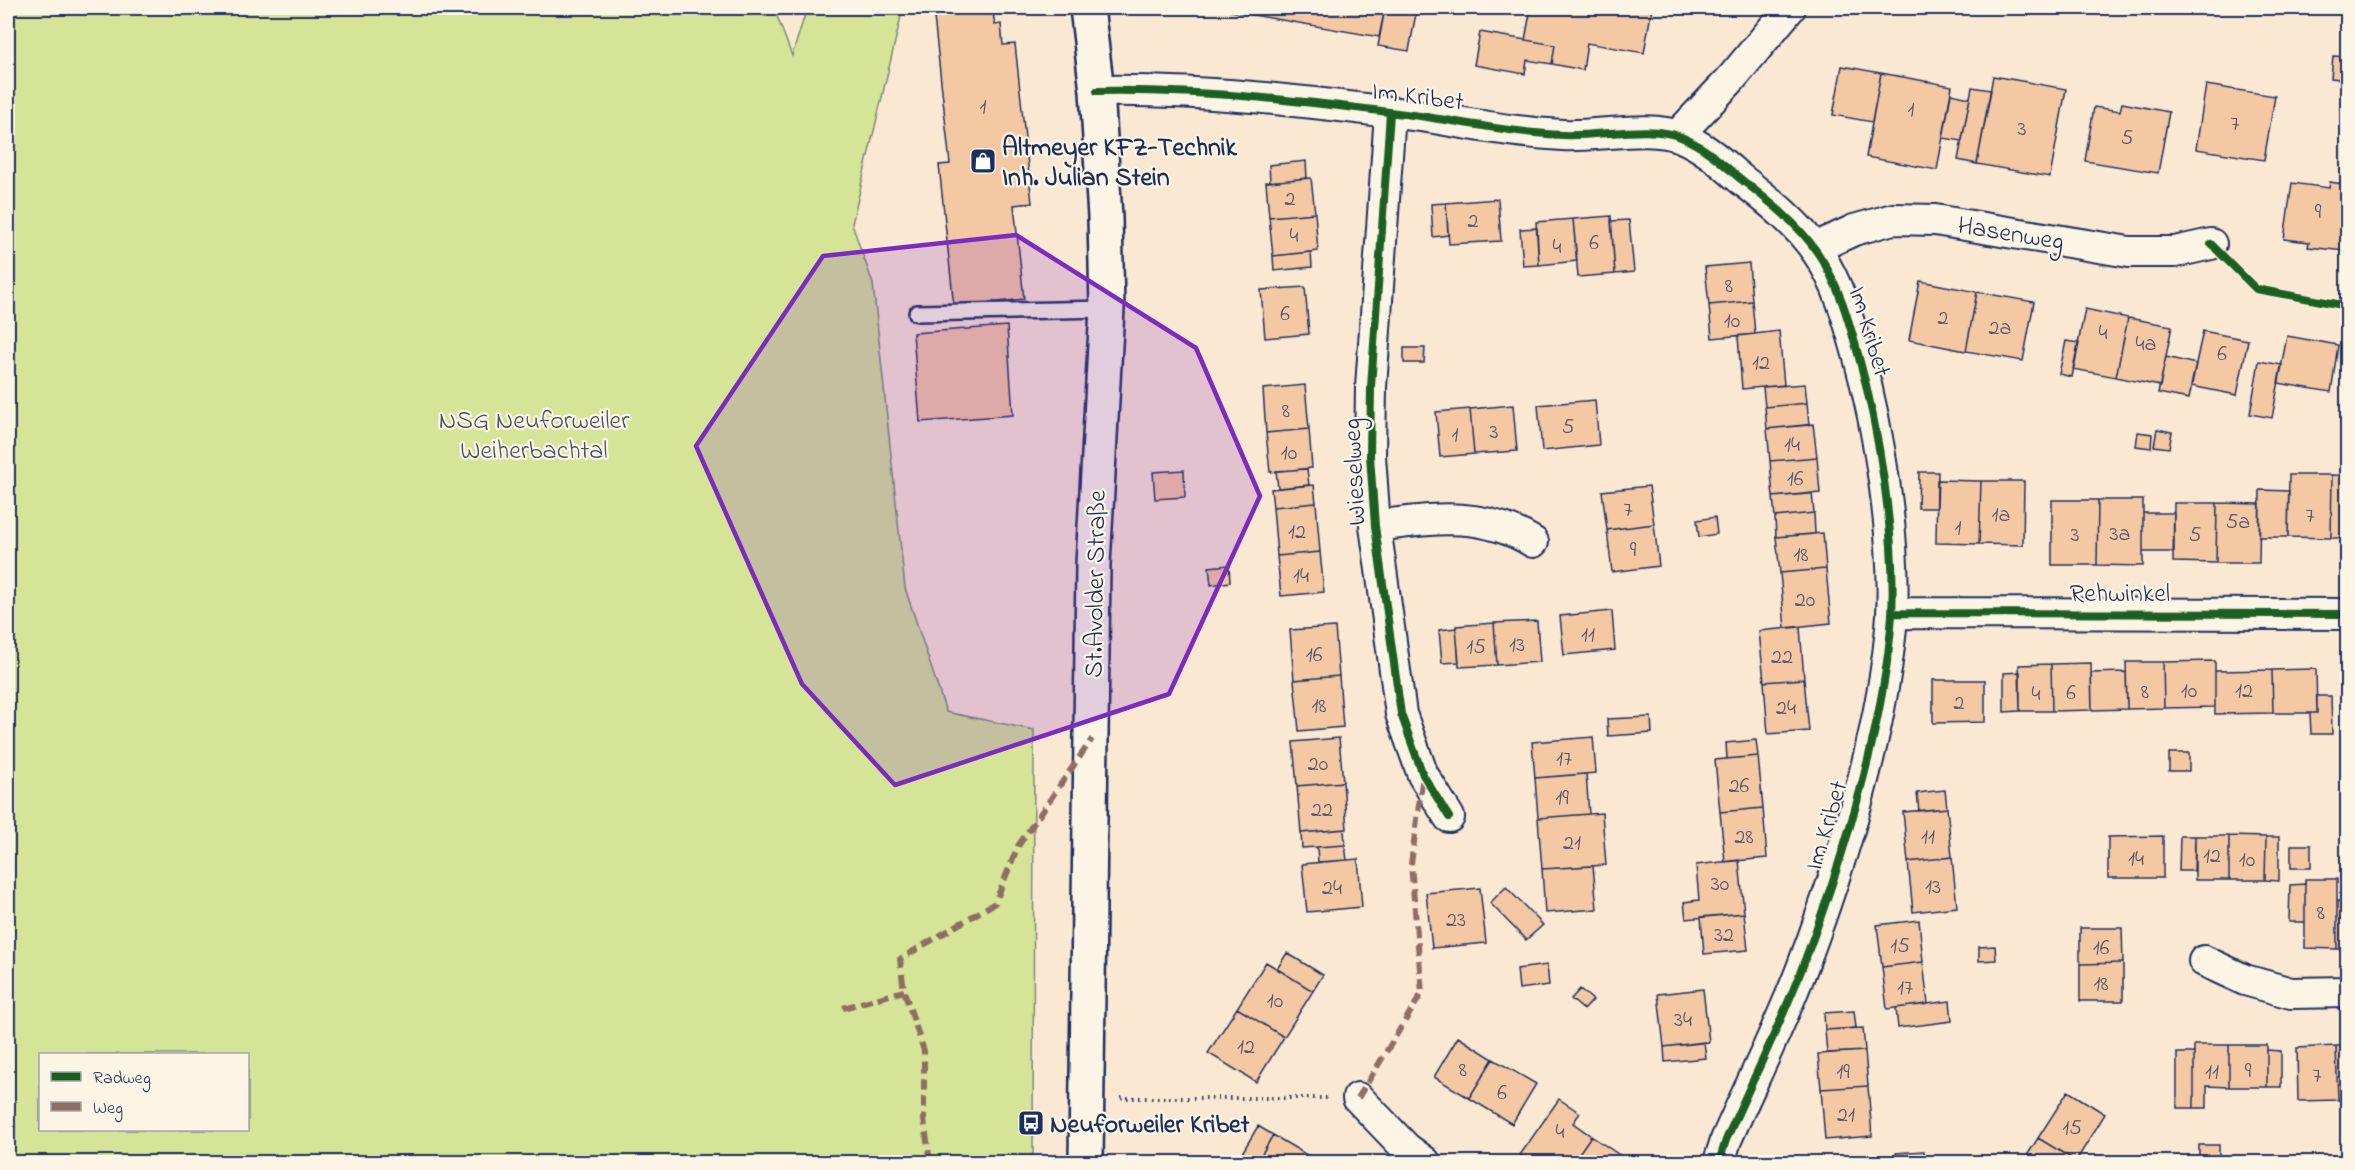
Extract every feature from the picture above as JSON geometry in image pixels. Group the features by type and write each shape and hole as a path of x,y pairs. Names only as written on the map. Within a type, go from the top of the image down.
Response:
{"main road":[{"name":"St.Avolder Straße","path":"1086,1162 1093,564 1107,309 1098,91 1087,8"}],"street":[{"path":"1678,135 1731,79 1791,8"},
{"name":"Im Kribet","path":"1098,91 1162,90 1390,113 1562,135 1645,132 1678,135 1705,150 1774,206 1815,248 1833,278 1848,318 1868,391 1884,492 1891,556 1892,613 1873,738 1848,830 1801,969 1726,1140 1719,1162"},
{"name":"Wieselweg","path":"1390,113 1371,387 1370,456 1376,526 1401,714 1423,775 1449,817"},
{"name":"Hasenweg","path":"1815,248 1854,230 1893,219 1935,219 2129,252 2175,252 2211,244"},
{"name":"Wieselweg","path":"1376,526 1443,517 1488,522 1511,529 1533,542"},
{"name":"Rehwinkel","path":"1892,613 2348,614"},
{"path":"2204,961 2244,980 2291,993 2348,992"},
{"path":"1358,1098 1406,1148 1425,1162"}],"lane":[{"path":"917,313 1107,309"}],"path":[{"path":"1088,1100 1358,1098"}],"highlighted area":[{"path":"1016,235 1196,348 1260,496 1169,694 895,785 802,684 696,446 823,256"}],"green space":[{"name":"NSG Neuforweiler Weiherbachtal","path":"8,8 774,8 792,56 807,8 903,8 852,224 873,284 905,588 946,712 1034,730 1033,1162 8,1162"}],"building":[{"path":"933,8 992,8 995,25 1001,24 1003,45 1015,44 1032,203 1014,205 1024,299 954,307 939,165 950,164"},
{"path":"1231,8 1385,8 1379,37 1230,11"},
{"path":"1385,8 1417,8 1409,51 1378,46"},
{"path":"1531,8 1652,8 1644,53 1587,43 1583,70 1552,64 1555,45 1525,40"},
{"path":"1480,32 1555,45 1552,64 1527,60 1525,74 1474,65"},
{"path":"2333,56 2348,57 2348,80 2331,78"},
{"path":"1842,66 1881,73 1872,122 1833,115"},
{"path":"1881,73 1952,86 1937,170 1866,157"},
{"path":"1993,76 2066,89 2050,177 1977,164"},
{"path":"2206,85 2275,96 2264,160 2196,149"},
{"path":"1972,87 1991,90 1977,164 1958,160"},
{"path":"1951,94 1970,98 1962,141 1943,138"},
{"path":"2122,103 2169,112 2158,173 2085,161 2094,107 2120,111"},
{"path":"1306,161 1307,178 1270,182 1269,165"},
{"path":"1311,178 1315,213 1269,217 1266,182"},
{"path":"2330,182 2348,185 2345,251 2308,247 2309,242 2284,239 2292,183 2329,188"},
{"path":"1498,199 1501,241 1449,244 1446,203"},
{"path":"1446,203 1448,235 1433,237 1431,204"},
{"path":"1315,213 1318,251 1273,256 1269,217"},
{"path":"1611,216 1615,274 1578,277 1573,219"},
{"path":"1573,219 1577,261 1539,265 1536,222"},
{"path":"1629,220 1634,272 1615,274 1611,221"},
{"path":"1537,228 1539,265 1523,266 1520,229"},
{"path":"1311,252 1312,267 1274,271 1273,256"},
{"path":"1749,263 1752,301 1709,305 1705,267"},
{"path":"1920,281 1977,292 1966,351 1909,340"},
{"path":"1305,287 1309,334 1265,338 1261,290"},
{"path":"1977,292 2034,302 2023,361 1966,351"},
{"path":"1752,301 1755,334 1712,338 1709,305"},
{"path":"2085,309 2128,318 2116,377 2073,369"},
{"path":"2128,318 2172,326 2160,386 2116,377"},
{"path":"1007,326 1013,415 920,422 913,333"},
{"path":"1779,331 1784,385 1742,389 1738,336"},
{"path":"2203,331 2248,340 2237,395 2191,386"},
{"path":"2287,336 2338,345 2331,392 2278,383"},
{"path":"2066,341 2079,343 2072,377 2059,374"},
{"path":"1404,348 1425,348 1424,363 1404,363"},
{"path":"2166,357 2196,364 2189,399 2158,393"},
{"path":"2259,361 2282,365 2272,418 2250,414"},
{"path":"1805,384 1807,403 1765,407 1763,387"},
{"path":"1305,385 1309,429 1266,433 1263,389"},
{"path":"1595,400 1599,445 1542,451 1538,405"},
{"path":"1807,403 1809,425 1767,429 1765,407"},
{"path":"1513,405 1517,451 1474,454 1470,409"},
{"path":"1470,409 1474,454 1440,457 1436,412"},
{"path":"1813,424 1817,457 1770,461 1767,429"},
{"path":"1309,429 1312,468 1270,472 1266,433"},
{"path":"2157,429 2172,432 2169,448 2154,446"},
{"path":"2138,432 2152,434 2151,448 2136,446"},
{"path":"1817,457 1820,493 1773,497 1770,461"},
{"path":"1307,469 1309,485 1278,488 1276,471"},
{"path":"1184,470 1185,497 1155,499 1153,472"},
{"path":"1919,472 1938,472 1937,508 1918,508"},
{"path":"2289,475 2332,475 2331,538 2288,537"},
{"path":"2332,475 2348,476 2348,538 2331,538"},
{"path":"1937,480 1981,481 1979,544 1936,543"},
{"path":"1981,481 2024,481 2023,545 1979,544"},
{"path":"1314,485 1316,503 1273,507 1271,489"},
{"path":"1649,486 1654,524 1607,530 1602,491"},
{"path":"2260,490 2289,491 2288,537 2259,537"},
{"path":"1812,493 1814,513 1775,517 1773,497"},
{"path":"2052,500 2098,500 2097,565 2052,565"},
{"path":"2098,500 2143,500 2143,566 2097,565"},
{"path":"1316,503 1320,552 1277,556 1273,507"},
{"path":"2174,503 2217,503 2216,563 2173,562"},
{"path":"2217,503 2260,504 2259,563 2216,563"},
{"path":"1814,513 1815,534 1776,537 1775,517"},
{"path":"2143,513 2174,513 2174,552 2143,552"},
{"path":"1715,517 1717,534 1699,537 1697,520"},
{"path":"1654,524 1659,566 1612,572 1607,530"},
{"path":"1823,533 1826,569 1780,573 1776,537"},
{"path":"1320,552 1324,592 1281,596 1277,556"},
{"path":"1229,565 1230,582 1211,585 1209,567"},
{"path":"1826,569 1831,623 1785,628 1780,573"},
{"path":"1612,611 1615,650 1564,655 1560,616"},
{"path":"1537,621 1540,662 1497,665 1494,623"},
{"path":"1494,623 1497,665 1459,667 1456,626"},
{"path":"1335,627 1339,676 1294,680 1290,630"},
{"path":"1800,627 1804,679 1764,682 1759,631"},
{"path":"1456,628 1459,662 1442,663 1439,630"},
{"path":"2215,661 2215,707 2164,708 2163,662"},
{"path":"2126,662 2163,662 2164,708 2127,709"},
{"path":"2091,663 2092,710 2052,711 2051,664"},
{"path":"2051,664 2052,711 2020,711 2019,665"},
{"path":"2316,669 2317,713 2273,713 2272,670"},
{"path":"2272,670 2273,713 2215,714 2215,671"},
{"path":"2020,672 2020,711 2004,712 2004,673"},
{"path":"2126,672 2127,709 2092,710 2091,673"},
{"path":"1339,676 1343,727 1299,731 1294,680"},
{"path":"1804,679 1809,731 1768,734 1764,682"},
{"path":"1933,680 1985,680 1985,722 1933,723"},
{"path":"2317,696 2331,696 2332,734 2311,734 2310,713 2317,713"},
{"path":"1651,717 1652,733 1608,736 1607,719"},
{"path":"1593,737 1596,773 1535,778 1532,742"},
{"path":"1339,738 1343,782 1297,786 1293,742"},
{"path":"1756,740 1758,756 1727,759 1726,743"},
{"path":"2169,753 2189,753 2189,771 2169,771"},
{"path":"1758,756 1763,808 1720,812 1715,760"},
{"path":"1586,774 1589,814 1538,818 1535,778"},
{"path":"1343,782 1347,829 1301,833 1297,786"},
{"path":"1945,790 1947,808 1919,811 1917,793"},
{"path":"1763,808 1767,858 1725,862 1720,812"},
{"path":"1947,808 1952,857 1908,862 1903,812"},
{"path":"1602,813 1606,865 1542,869 1538,818"},
{"path":"1344,829 1345,845 1302,848 1301,833"},
{"path":"2163,836 2163,878 2108,878 2108,837"},
{"path":"2180,836 2195,836 2194,871 2179,871"},
{"path":"2195,836 2229,836 2229,880 2195,880"},
{"path":"2229,836 2266,837 2265,880 2229,880"},
{"path":"2266,837 2279,837 2279,881 2265,880"},
{"path":"1345,845 1347,860 1318,862 1317,847"},
{"path":"2291,845 2311,845 2311,868 2291,868"},
{"path":"1952,857 1957,907 1913,912 1908,862"},
{"path":"1358,859 1362,907 1307,912 1302,864"},
{"path":"1739,860 1744,913 1686,919 1684,902 1699,900 1696,865"},
{"path":"1593,866 1597,909 1545,913 1542,869"},
{"path":"2305,879 2337,879 2337,949 2305,948"},
{"path":"2305,884 2305,922 2289,922 2290,885"},
{"path":"1506,887 1543,925 1526,940 1490,903"},
{"path":"1480,888 1486,943 1432,948 1426,893"},
{"path":"2337,901 2348,901 2348,949 2337,949"},
{"path":"1744,913 1748,950 1704,954 1701,917"},
{"path":"1919,920 1923,962 1882,967 1877,925"},
{"path":"2080,928 2122,928 2123,963 2080,964"},
{"path":"1995,946 1996,960 1979,961 1979,947"},
{"path":"1287,953 1323,975 1313,991 1277,969"},
{"path":"1266,962 1313,991 1284,1037 1237,1008"},
{"path":"1923,962 1928,1004 1887,1009 1882,967"},
{"path":"2123,963 2123,1001 2080,1001 2080,964"},
{"path":"1547,965 1549,985 1519,989 1517,969"},
{"path":"1580,989 1593,1000 1584,1010 1571,999"},
{"path":"1703,989 1709,1042 1664,1047 1658,994"},
{"path":"1950,1001 1952,1021 1898,1028 1896,1008"},
{"path":"1237,1008 1284,1037 1256,1082 1208,1053"},
{"path":"1854,1011 1856,1028 1825,1030 1824,1013"},
{"path":"1863,1028 1865,1051 1827,1053 1825,1030"},
{"path":"1458,1037 1493,1059 1469,1098 1434,1077"},
{"path":"1704,1042 1706,1058 1665,1062 1664,1047"},
{"path":"2194,1045 2229,1045 2229,1087 2207,1086 2207,1108 2194,1108"},
{"path":"2229,1045 2267,1045 2267,1087 2229,1087"},
{"path":"2336,1046 2348,1046 2348,1100 2338,1100"},
{"path":"2336,1046 2338,1100 2298,1101 2297,1048"},
{"path":"2267,1050 2281,1051 2281,1087 2267,1087"},
{"path":"1865,1051 1868,1086 1821,1089 1818,1054"},
{"path":"2177,1053 2194,1053 2194,1108 2177,1108"},
{"path":"1493,1059 1536,1084 1512,1124 1469,1098"},
{"path":"1868,1086 1872,1136 1825,1140 1821,1089"},
{"path":"2068,1091 2105,1114 2076,1161 2038,1138"},
{"path":"1559,1099 1580,1113 1573,1123 1591,1136 1573,1162 1531,1162 1520,1155"},
{"path":"1258,1126 1273,1135 1257,1162 1247,1162 1239,1158"},
{"path":"1273,1135 1312,1158 1309,1162 1257,1162"},
{"path":"1591,1136 1630,1162 1573,1162"},
{"path":"2038,1138 2076,1161 2023,1162"},
{"path":"2199,1145 2219,1145 2219,1162 2199,1162"},
{"path":"1924,1151 1925,1162 1897,1162 1896,1153"}],"marked path":[{"path":"930,1162 924,1120 924,1051 904,991 900,959 995,903 1018,846 1092,739"},
{"path":"1358,1098 1422,993 1411,864 1423,775"},
{"path":"843,1008 904,991"}],"cycle path":[{"path":"1097,91 1178,92 1299,101 1545,134 1577,135 1639,131 1668,133 1689,141 1718,159 1790,221 1809,241 1824,264 1837,288 1850,327 1866,384 1879,449 1889,518 1893,584 1887,658 1871,748 1832,884 1793,990 1726,1140 1719,1162"},
{"path":"1390,113 1371,387 1370,456 1375,526 1401,714 1423,775 1449,817"},
{"path":"2211,244 2256,289 2348,306"},
{"path":"1892,613 2348,614"}],"place":[{"name":"Altmeyer KFZ-Technik Inh. Julian Stein","path":"983,161"},
{"name":"Neuforweiler Kribet","path":"1031,1123"}]}
